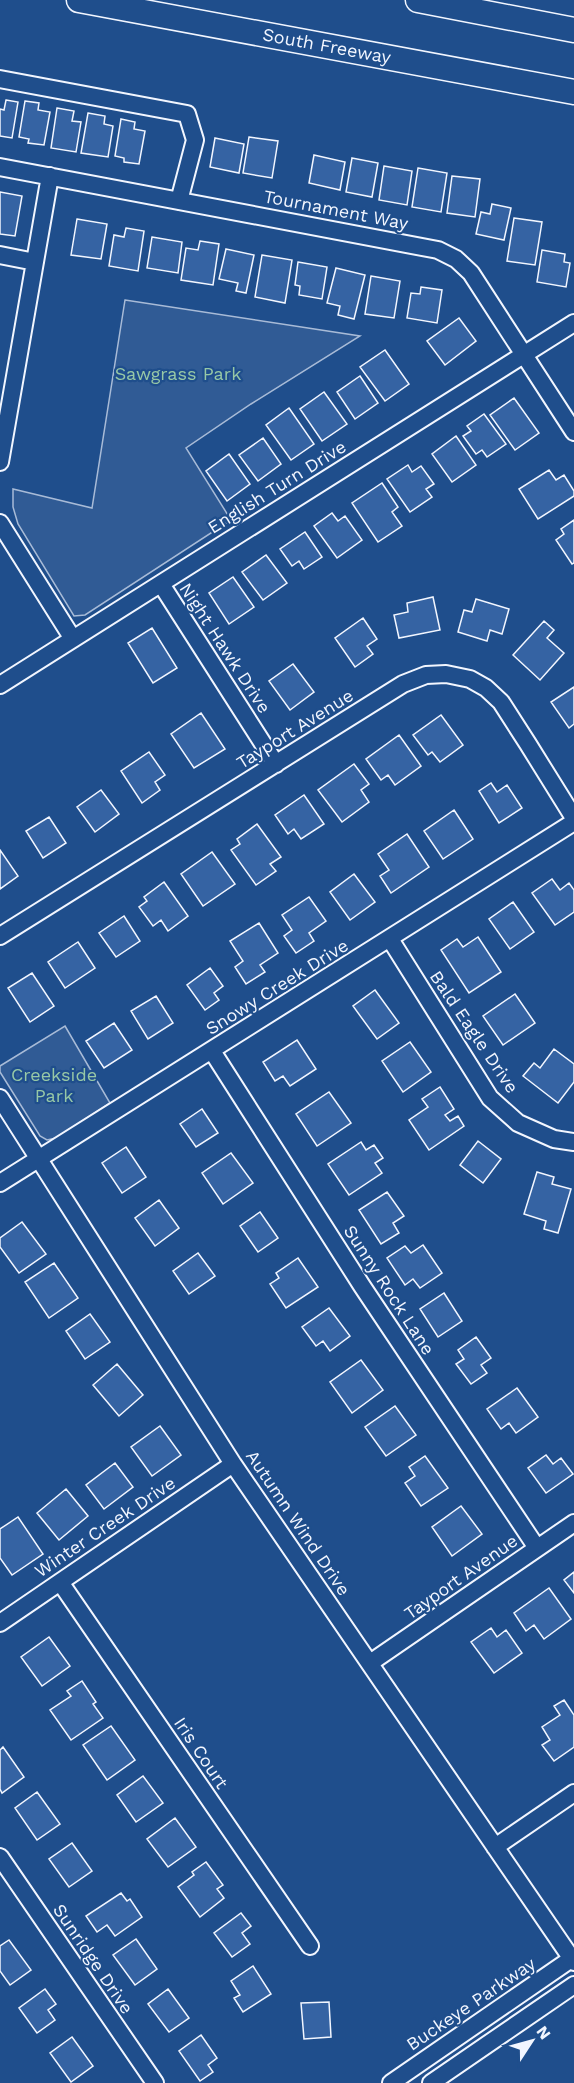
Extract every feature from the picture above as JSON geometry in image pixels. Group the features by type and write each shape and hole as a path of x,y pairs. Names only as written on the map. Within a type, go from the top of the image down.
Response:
{"highway":[{"name":"South Freeway","path":"79,0 574,92"},
{"path":"418,0 574,30"}],"street":[{"path":"0,79 188,114 195,140 179,201"},
{"name":"Tournament Way","path":"0,167 438,250 456,259 471,273 574,432"},
{"path":"0,462 50,177"},
{"path":"0,255 35,262"},
{"name":"English Turn Drive","path":"0,683 574,323"},
{"path":"0,522 73,639"},
{"name":"Night Hawk Drive","path":"160,584 276,764"},
{"name":"Tayport Avenue","path":"0,936 403,684 426,675 446,675 470,679 486,687 501,702 574,820"},
{"name":"Snowy Creek Drive","path":"0,1184 390,939 574,820"},
{"name":"Bald Eagle Drive","path":"390,939 490,1098 518,1123 554,1139 574,1142"},
{"name":"Sunny Rock Lane","path":"212,1051 362,1286 537,1548"},
{"name":"Autumn Wind Drive","path":"0,1098 233,1464 573,1959"},
{"name":"Winter Creek Drive","path":"0,1623 233,1464"},
{"name":"Tayport Avenue","path":"370,1663 574,1523"},
{"name":"Iris Court","path":"60,1582 310,1946"},
{"path":"495,1847 574,1793"},
{"name":"Sunridge Drive","path":"0,1857 155,2083"},
{"name":"Buckeye Parkway","path":"391,2083 573,1959"},
{"path":"431,2083 574,1985"}],"shaded area":[{"name":"Sawgrass Park","path":"125,300 360,336 251,404 186,448 231,520 85,615 74,616 18,524 13,507 13,489 92,508"},
{"name":"Creekside Park","path":"65,1026 110,1103 56,1138 47,1140 40,1136 0,1072 0,1066"}],"building":[{"path":"6,100 18,102 12,138 0,136 0,109 4,110"},
{"path":"25,101 39,103 38,110 50,112 44,145 28,143 29,139 19,137"},
{"path":"57,108 74,111 72,121 81,122 76,152 51,148"},
{"path":"88,113 105,116 104,124 113,126 108,157 81,153"},
{"path":"121,119 135,122 134,129 145,131 139,164 124,162 124,158 115,156"},
{"path":"249,137 278,141 272,178 243,173"},
{"path":"215,138 244,144 239,173 210,167"},
{"path":"314,155 345,162 340,190 309,183"},
{"path":"352,158 378,163 372,197 346,192"},
{"path":"384,166 412,171 407,205 379,200"},
{"path":"418,168 447,173 441,212 412,207"},
{"path":"452,176 480,179 475,217 447,213"},
{"path":"0,192 22,196 15,236 0,234"},
{"path":"492,204 511,208 504,240 476,234 481,212 490,214"},
{"path":"514,218 542,222 535,265 507,261"},
{"path":"77,219 107,224 101,259 71,255"},
{"path":"126,228 144,231 138,271 109,266 114,235 124,237"},
{"path":"152,237 182,242 178,273 147,268"},
{"path":"200,241 219,244 213,285 181,280 186,248 198,250"},
{"path":"226,249 254,255 246,293 236,291 238,283 219,279"},
{"path":"542,250 565,254 564,262 570,263 566,287 537,282"},
{"path":"262,255 292,260 285,303 255,297"},
{"path":"298,262 327,267 322,299 299,295 300,286 295,285"},
{"path":"336,268 365,275 354,319 338,315 340,306 327,303"},
{"path":"371,276 400,281 394,318 365,314"},
{"path":"421,287 442,290 437,323 407,318 411,293 420,294"},
{"path":"459,318 476,341 445,365 427,341"},
{"path":"385,350 409,384 385,401 360,367"},
{"path":"360,376 378,403 355,419 337,392"},
{"path":"324,392 347,424 322,441 300,409"},
{"path":"514,398 539,433 515,450 490,415"},
{"path":"289,408 314,444 291,460 266,425"},
{"path":"484,414 506,444 487,457 482,450 476,454 463,436 471,431 467,426"},
{"path":"456,436 476,465 452,482 432,454"},
{"path":"263,438 281,464 258,481 239,455"},
{"path":"229,454 250,484 227,501 206,471"},
{"path":"408,465 412,472 421,466 434,484 426,489 432,497 410,512 387,479"},
{"path":"549,470 556,480 564,475 574,491 574,496 538,519 519,489"},
{"path":"382,483 398,507 392,512 402,526 378,542 352,503"},
{"path":"332,513 338,521 345,516 362,540 337,558 314,526"},
{"path":"574,520 574,563 572,564 556,540 564,534 561,529"},
{"path":"305,532 322,557 304,569 299,561 292,566 280,549"},
{"path":"266,555 287,583 263,600 242,572"},
{"path":"233,577 254,607 229,624 209,593"},
{"path":"433,597 440,630 399,638 394,615 408,612 407,603"},
{"path":"476,599 509,609 502,634 490,630 487,641 458,632 464,610 472,612"},
{"path":"363,618 377,639 367,646 373,654 355,667 335,638"},
{"path":"544,621 554,630 547,638 564,653 540,680 513,655"},
{"path":"152,628 177,668 153,683 128,643"},
{"path":"293,664 314,692 290,710 269,681"},
{"path":"574,687 574,724 569,728 551,702"},
{"path":"201,713 225,749 194,768 171,734"},
{"path":"441,715 463,745 440,762 432,752 428,755 413,735"},
{"path":"399,735 421,766 395,785 388,775 381,780 366,759"},
{"path":"149,752 165,775 155,782 160,790 142,803 121,771"},
{"path":"354,764 369,784 361,790 369,802 342,822 318,790"},
{"path":"491,783 497,792 507,785 522,808 499,823 479,791"},
{"path":"101,790 119,814 95,832 77,807"},
{"path":"304,795 324,824 301,839 294,829 288,834 275,815"},
{"path":"454,810 473,839 443,859 424,831"},
{"path":"49,817 66,843 43,858 26,831"},
{"path":"257,824 281,857 270,864 276,871 256,885 231,850 240,844 237,839"},
{"path":"407,834 429,867 391,893 380,876 389,870 378,854"},
{"path":"0,850 18,876 0,889"},
{"path":"212,852 235,884 203,906 181,874"},
{"path":"354,874 375,902 350,920 330,892"},
{"path":"552,879 560,890 569,883 574,890 574,912 555,925 532,893"},
{"path":"164,882 188,916 168,931 161,920 153,926 139,907 147,901 144,897"},
{"path":"309,897 326,921 309,933 314,941 296,953 284,936 292,930 282,915"},
{"path":"513,902 534,932 510,949 489,919"},
{"path":"124,916 140,941 116,957 99,933"},
{"path":"259,923 278,953 260,965 265,972 246,984 235,967 243,961 230,941"},
{"path":"478,937 501,972 469,993 441,950 457,939 463,947"},
{"path":"78,942 95,968 65,988 48,962"},
{"path":"210,968 223,986 214,993 219,1000 205,1010 187,985"},
{"path":"32,973 54,1006 30,1022 8,988"},
{"path":"375,990 399,1023 377,1039 353,1006"},
{"path":"515,994 535,1023 503,1045 483,1016"},
{"path":"156,996 173,1023 148,1039 131,1011"},
{"path":"114,1023 132,1050 104,1068 86,1041"},
{"path":"297,1040 316,1069 290,1086 283,1076 275,1081 263,1062"},
{"path":"410,1042 431,1072 403,1092 382,1061"},
{"path":"554,1049 574,1064 574,1082 558,1103 523,1076 534,1063 540,1068"},
{"path":"440,1087 454,1109 445,1115 450,1121 458,1116 464,1126 429,1150 409,1120 428,1107 422,1099"},
{"path":"329,1092 351,1123 317,1146 296,1114"},
{"path":"202,1109 218,1133 196,1147 180,1124"},
{"path":"478,1141 501,1159 483,1183 460,1165"},
{"path":"361,1142 366,1150 374,1145 383,1158 375,1163 382,1173 349,1195 328,1164"},
{"path":"126,1147 146,1177 122,1193 102,1163"},
{"path":"231,1153 253,1183 223,1204 202,1173"},
{"path":"537,1172 554,1177 552,1184 571,1189 558,1233 544,1229 546,1221 524,1214"},
{"path":"387,1192 404,1216 393,1223 399,1233 381,1244 359,1210"},
{"path":"159,1200 179,1228 155,1246 135,1218"},
{"path":"260,1212 278,1238 258,1252 240,1226"},
{"path":"22,1222 46,1254 19,1273 0,1247 0,1238"},
{"path":"423,1245 442,1273 420,1288 413,1279 405,1285 387,1258 405,1246 411,1253"},
{"path":"198,1253 215,1276 189,1294 173,1271"},
{"path":"298,1258 318,1287 286,1308 270,1284 279,1278 276,1273"},
{"path":"54,1263 78,1298 49,1318 25,1282"},
{"path":"444,1293 462,1321 438,1337 420,1309"},
{"path":"329,1308 350,1336 330,1351 323,1341 316,1346 302,1327"},
{"path":"90,1314 110,1342 85,1359 66,1331"},
{"path":"476,1337 491,1358 481,1365 487,1373 471,1384 456,1364 464,1359 458,1350"},
{"path":"361,1360 383,1390 352,1413 330,1382"},
{"path":"117,1364 143,1395 119,1416 93,1385"},
{"path":"517,1388 538,1417 516,1433 509,1423 501,1429 487,1409"},
{"path":"395,1406 416,1435 386,1456 365,1427"},
{"path":"160,1426 181,1455 152,1476 131,1447"},
{"path":"546,1455 553,1464 561,1458 573,1474 546,1493 528,1468"},
{"path":"425,1456 448,1488 421,1506 405,1483 415,1476 409,1467"},
{"path":"115,1463 133,1487 104,1509 86,1485"},
{"path":"66,1489 88,1516 59,1540 37,1513"},
{"path":"461,1506 482,1534 452,1556 432,1527"},
{"path":"18,1517 43,1554 12,1575 0,1558 0,1529"},
{"path":"574,1572 574,1593 564,1580"},
{"path":"549,1588 571,1619 544,1639 534,1625 526,1631 514,1613"},
{"path":"491,1628 497,1637 506,1630 522,1653 494,1673 471,1642"},
{"path":"49,1637 70,1666 42,1686 21,1657"},
{"path":"82,1681 96,1702 93,1704 103,1718 71,1740 50,1710 71,1696 67,1691"},
{"path":"564,1700 574,1715 574,1747 554,1761 542,1745 550,1740 542,1727 560,1715 554,1706"},
{"path":"111,1726 135,1760 107,1780 83,1745"},
{"path":"3,1747 24,1777 2,1793 0,1789 0,1750"},
{"path":"143,1776 163,1803 136,1822 117,1795"},
{"path":"37,1792 60,1824 37,1840 15,1808"},
{"path":"175,1818 196,1847 168,1867 147,1839"},
{"path":"72,1843 92,1871 69,1887 49,1859"},
{"path":"206,1862 223,1885 217,1889 224,1898 200,1917 178,1887 194,1875 192,1872"},
{"path":"121,1893 127,1901 130,1899 142,1917 115,1936 107,1925 97,1932 86,1916"},
{"path":"241,1913 251,1926 242,1933 250,1944 232,1957 214,1933"},
{"path":"136,1939 157,1969 135,1985 113,1955"},
{"path":"9,1940 31,1970 10,1985 0,1971 0,1946"},
{"path":"253,1966 271,1994 243,2012 234,1998 240,1995 231,1981"},
{"path":"45,1989 56,2004 48,2010 55,2020 37,2033 19,2008"},
{"path":"168,1989 189,2018 169,2032 148,2004"},
{"path":"329,2002 331,2037 304,2039 301,2003"},
{"path":"201,2035 217,2058 208,2065 213,2072 200,2081 179,2051"},
{"path":"72,2037 93,2066 71,2082 50,2053"}]}
